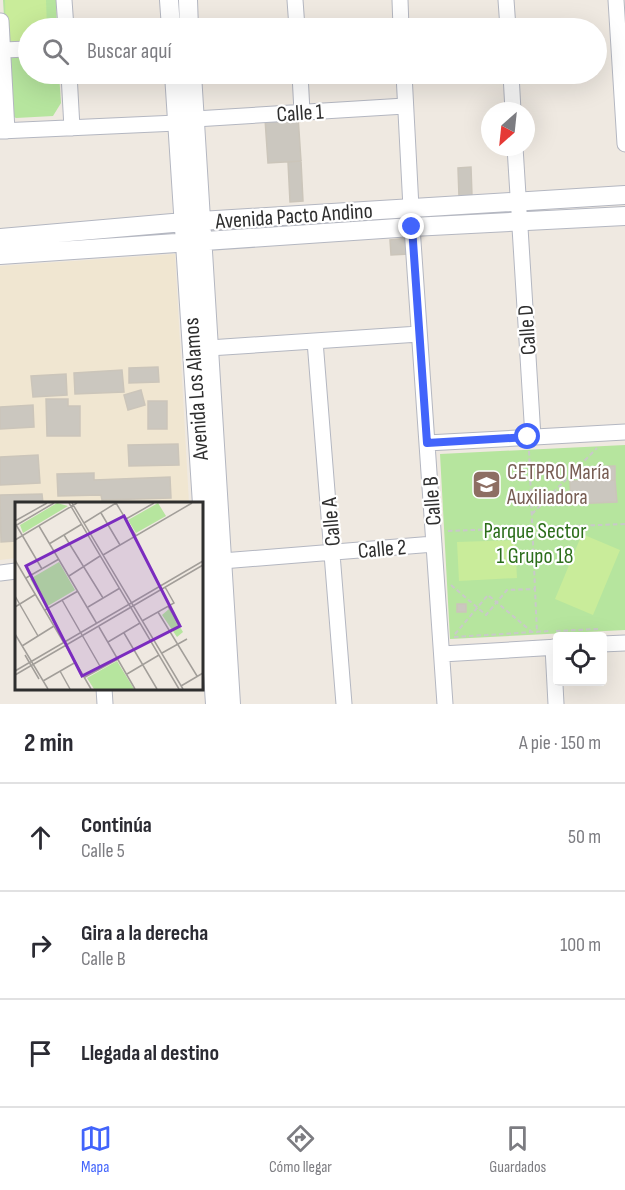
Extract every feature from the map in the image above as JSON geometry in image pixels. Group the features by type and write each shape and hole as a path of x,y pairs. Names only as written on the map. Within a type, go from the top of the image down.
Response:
{"street":[{"path":"64,0 65,18"},
{"path":"169,0 170,18"},
{"path":"188,0 189,18"},
{"path":"295,0 296,18"},
{"path":"400,0 401,18"},
{"path":"506,0 507,18"},
{"path":"616,0 625,144"},
{"path":"1,21 4,131"},
{"path":"3,50 18,49"},
{"path":"70,84 72,128"},
{"name":"Avenida Los Alamos","path":"177,84 186,121"},
{"name":"Avenida Los Alamos","path":"191,84 186,121 210,560 215,704"},
{"path":"301,84 302,112"},
{"path":"404,84 411,208"},
{"path":"512,84 513,102"},
{"name":"Calle 1","path":"4,131 405,106"},
{"name":"Calle D","path":"516,156 531,437"},
{"name":"Avenida Pacto Andino","path":"0,238 192,221 625,195"},
{"name":"Avenida Pacto Andino","path":"0,255 412,227 625,216"},
{"name":"Calle B","path":"412,227 446,704"},
{"name":"Avenida Los Alamos","path":"194,242 209,348 210,560 231,704"},
{"path":"209,348 419,334"},
{"name":"Calle A","path":"315,341 344,704"},
{"path":"427,443 625,432"},
{"name":"Calle 2","path":"210,560 332,552 434,538"},
{"path":"0,573 15,571"},
{"path":"607,638 625,643"},
{"path":"442,654 550,647 556,704"},
{"path":"104,689 105,704"}],"path":[{"path":"531,437 537,632 550,647"},
{"path":"532,514 597,448"},
{"path":"585,449 606,448"},
{"path":"434,538 532,528 625,524"},
{"path":"450,594 449,583 486,615 507,590 535,589"},
{"path":"452,637 488,595 532,632"},
{"path":"452,626 452,637"},
{"path":"452,637 532,632 553,633"}],"shaded area":[{"path":"175,254 189,502 15,502 15,558 0,560 0,266"}],"green space":[{"path":"3,0 56,0 57,18 18,18 18,84 60,84 61,103 53,116 16,118 10,115"},
{"path":"5,0 46,0 47,18 18,18 18,42 6,43"},
{"name":"Parque Sector 1 Grupo 18","path":"625,445 625,630 450,639 440,454"},
{"path":"582,534 620,550 593,615 555,599"},
{"path":"515,540 517,578 459,581 457,542"}],"building":[{"path":"298,116 301,161 268,163 265,119"},
{"path":"301,161 303,201 290,202 288,162"},
{"path":"471,167 472,196 459,197 458,168"},
{"path":"408,238 409,254 391,255 390,240"},
{"path":"158,367 159,382 129,383 129,368"},
{"path":"122,370 124,392 75,394 74,373"},
{"path":"66,374 67,395 33,397 31,376"},
{"path":"141,390 145,405 128,410 124,395"},
{"path":"46,399 68,399 68,406 80,406 80,436 47,436"},
{"path":"148,401 167,401 167,429 148,429"},
{"path":"33,405 34,427 0,429 0,407"},
{"path":"178,444 179,465 129,466 128,445"},
{"path":"38,455 40,483 0,485 0,457"},
{"path":"615,466 615,480 588,481 587,467"},
{"path":"94,473 94,480 170,477 171,498 102,500 101,495 58,496 57,474"},
{"path":"615,480 617,502 571,504 570,481"},
{"path":"42,494 43,502 15,502 15,541 1,542 0,495"},
{"path":"457,604 466,604 466,612 457,612"}],"place":[{"name":"CETPRO María Auxiliadora","path":"486,484"}],"route":[{"path":"412,227 427,443 528,437"}]}
